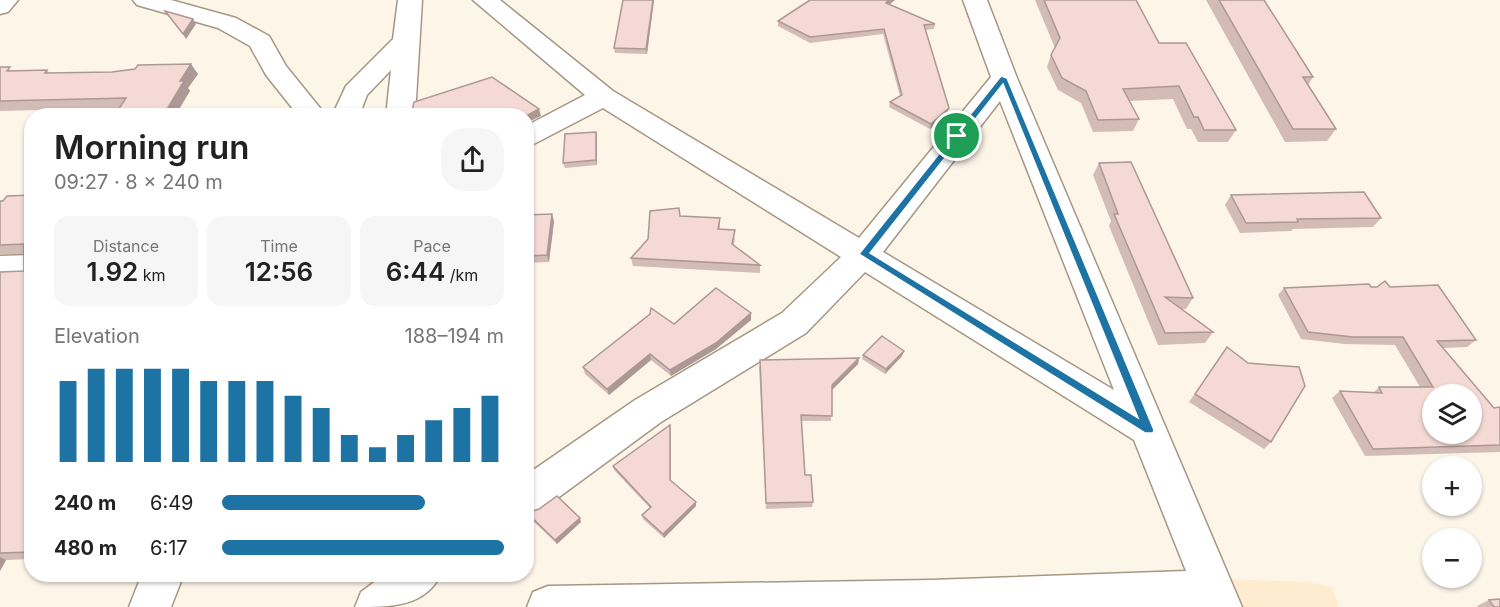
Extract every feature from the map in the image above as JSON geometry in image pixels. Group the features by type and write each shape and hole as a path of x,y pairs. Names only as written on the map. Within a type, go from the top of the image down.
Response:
{"street":[{"path":"0,7 6,0"},
{"path":"145,0 227,23 260,41 275,69 307,108"},
{"path":"401,108 410,0"},
{"path":"485,0 604,97 1149,430"},
{"path":"567,607 1218,599 1004,78 975,0"},
{"path":"348,108 355,92 405,41"},
{"path":"534,492 656,405 794,323 864,254 1004,78"},
{"path":"534,134 569,113 604,97"},
{"path":"0,268 24,267"},
{"path":"150,607 160,582"},
{"path":"376,607 410,582"}],"shaded area":[{"path":"1197,578 1307,582 1332,587 1339,607 1130,607"}],"building":[{"path":"623,0 653,0 646,49 614,48"},
{"path":"810,0 889,0 886,3 935,24 924,25 949,108 931,124 890,102 902,95 884,29 810,37 778,21"},
{"path":"1044,0 1136,0 1159,43 1186,43 1236,130 1204,130 1198,117 1194,117 1179,86 1123,89 1139,119 1098,120 1086,91 1062,78 1051,55 1060,38"},
{"path":"1219,0 1264,0 1313,77 1303,77 1336,129 1293,129"},
{"path":"165,11 193,19 183,34"},
{"path":"191,64 180,81 184,81 168,108 119,108 126,98 0,101 0,67 10,67 7,71 47,70 45,73 112,72 135,69 138,65"},
{"path":"492,77 539,109 534,112 534,108 413,108 414,102"},
{"path":"596,132 596,160 563,163 565,134"},
{"path":"1131,162 1193,298 1165,297 1213,332 1165,333 1114,214 1118,214 1099,163"},
{"path":"1364,192 1381,218 1297,219 1298,222 1246,223 1231,195"},
{"path":"24,195 24,244 0,245 0,201 7,196"},
{"path":"679,208 680,216 720,218 718,229 735,230 732,244 760,265 631,258 648,239 650,211"},
{"path":"552,214 547,255 534,256 534,215"},
{"path":"24,271 24,552 0,553 0,272"},
{"path":"1385,281 1390,287 1438,285 1476,340 1437,341 1474,384 1431,384 1403,337 1353,337 1308,332 1284,288 1369,284 1371,287 1377,287"},
{"path":"716,288 751,313 716,343 670,370 650,354 607,389 583,367 650,314 651,308 674,324"},
{"path":"882,336 904,351 886,369 863,355"},
{"path":"1227,347 1248,363 1299,367 1305,386 1271,442 1195,394"},
{"path":"859,358 832,385 832,416 801,415 805,475 811,475 813,502 766,503 760,360"},
{"path":"1379,387 1422,387 1422,444 1482,444 1482,394 1494,408 1500,407 1500,445 1373,449 1340,391 1382,393"},
{"path":"670,425 670,480 696,502 663,534 642,515 651,507 613,466"},
{"path":"557,496 580,518 555,540 534,520 534,511"},
{"path":"1500,599 1500,607 1494,607 1489,600"}],"route":[{"path":"1004,78 1149,430 864,254 957,136 1004,78"}]}
